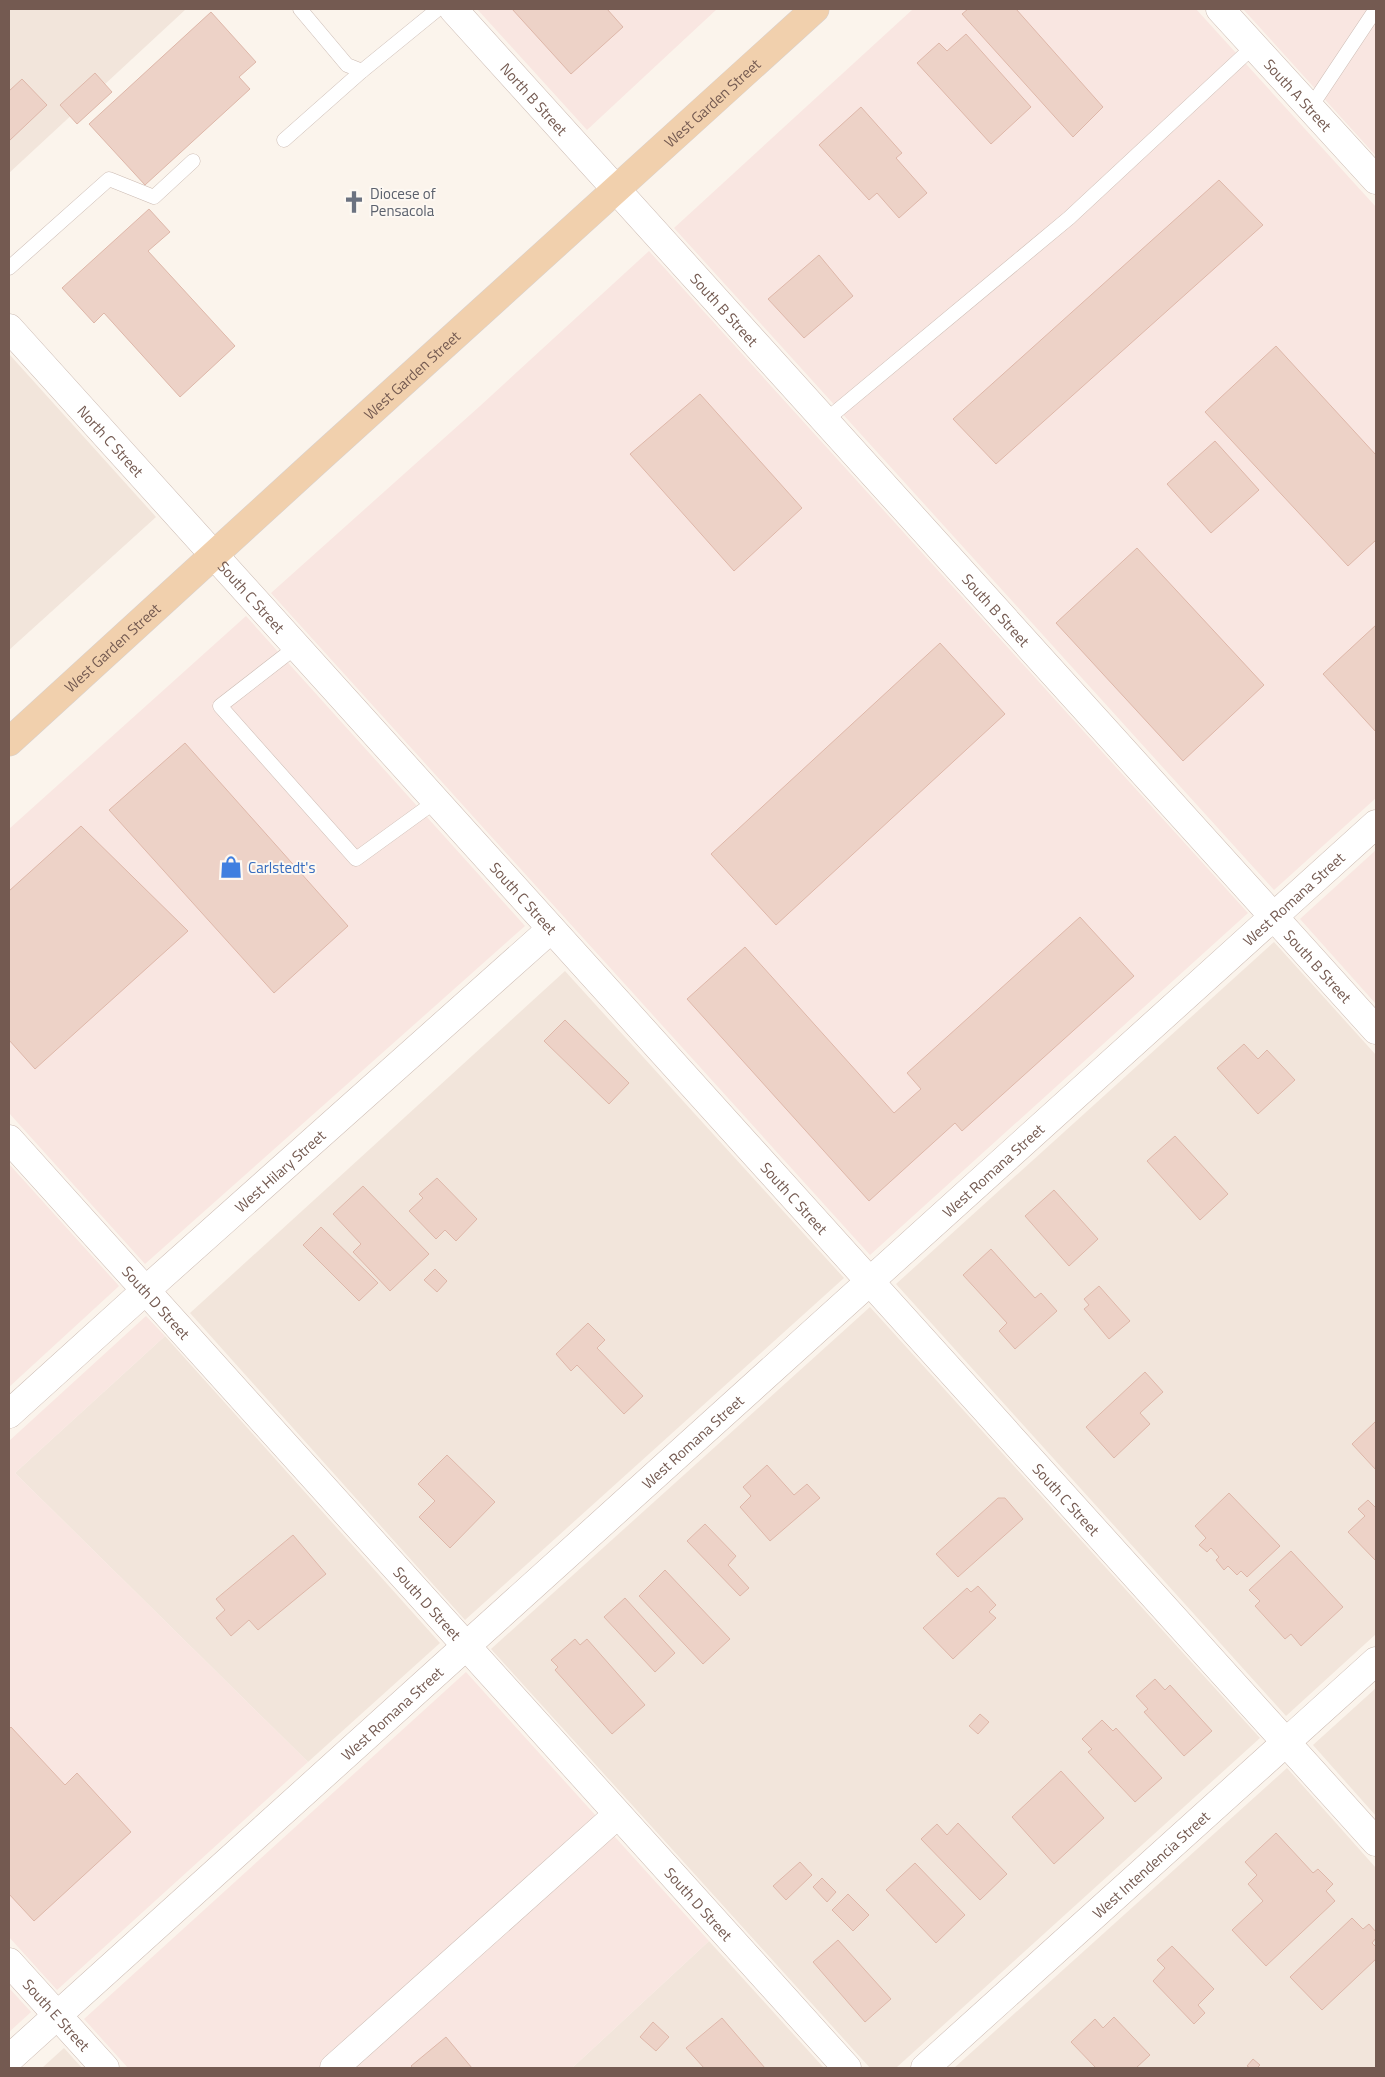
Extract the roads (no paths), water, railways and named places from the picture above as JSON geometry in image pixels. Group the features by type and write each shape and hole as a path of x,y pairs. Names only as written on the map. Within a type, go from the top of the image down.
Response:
{"main road":[{"name":"West Garden Street","path":"9,742 213,554 815,9"}],"street":[{"name":"North B Street","path":"454,9 617,189"},
{"name":"South A Street","path":"1220,9 1376,180"},
{"name":"South B Street","path":"617,189 1376,1030"},
{"name":"North C Street","path":"9,328 213,554"},
{"name":"South C Street","path":"213,554 1376,1842"},
{"name":"West Romana Street","path":"9,2060 1376,824"},
{"name":"West Hilary Street","path":"9,1414 551,929"},
{"name":"South D Street","path":"9,1139 847,2068"},
{"name":"West Intendencia Street","path":"925,2068 1376,1661"},
{"path":"334,2068 617,1815"},
{"name":"South E Street","path":"9,1962 105,2068"}],"lane":[{"path":"300,9 347,66 362,71"},
{"path":"284,140 362,71 438,9"},
{"path":"1310,108 1376,9"},
{"path":"826,420 1069,218 1254,46"},
{"path":"9,268 109,179 154,197 193,160"},
{"path":"296,647 220,706 356,859 436,801"}],"place":[{"name":"Diocese of Pensacola","path":"354,202"},
{"name":"Carlstedt's","path":"231,867"}]}
